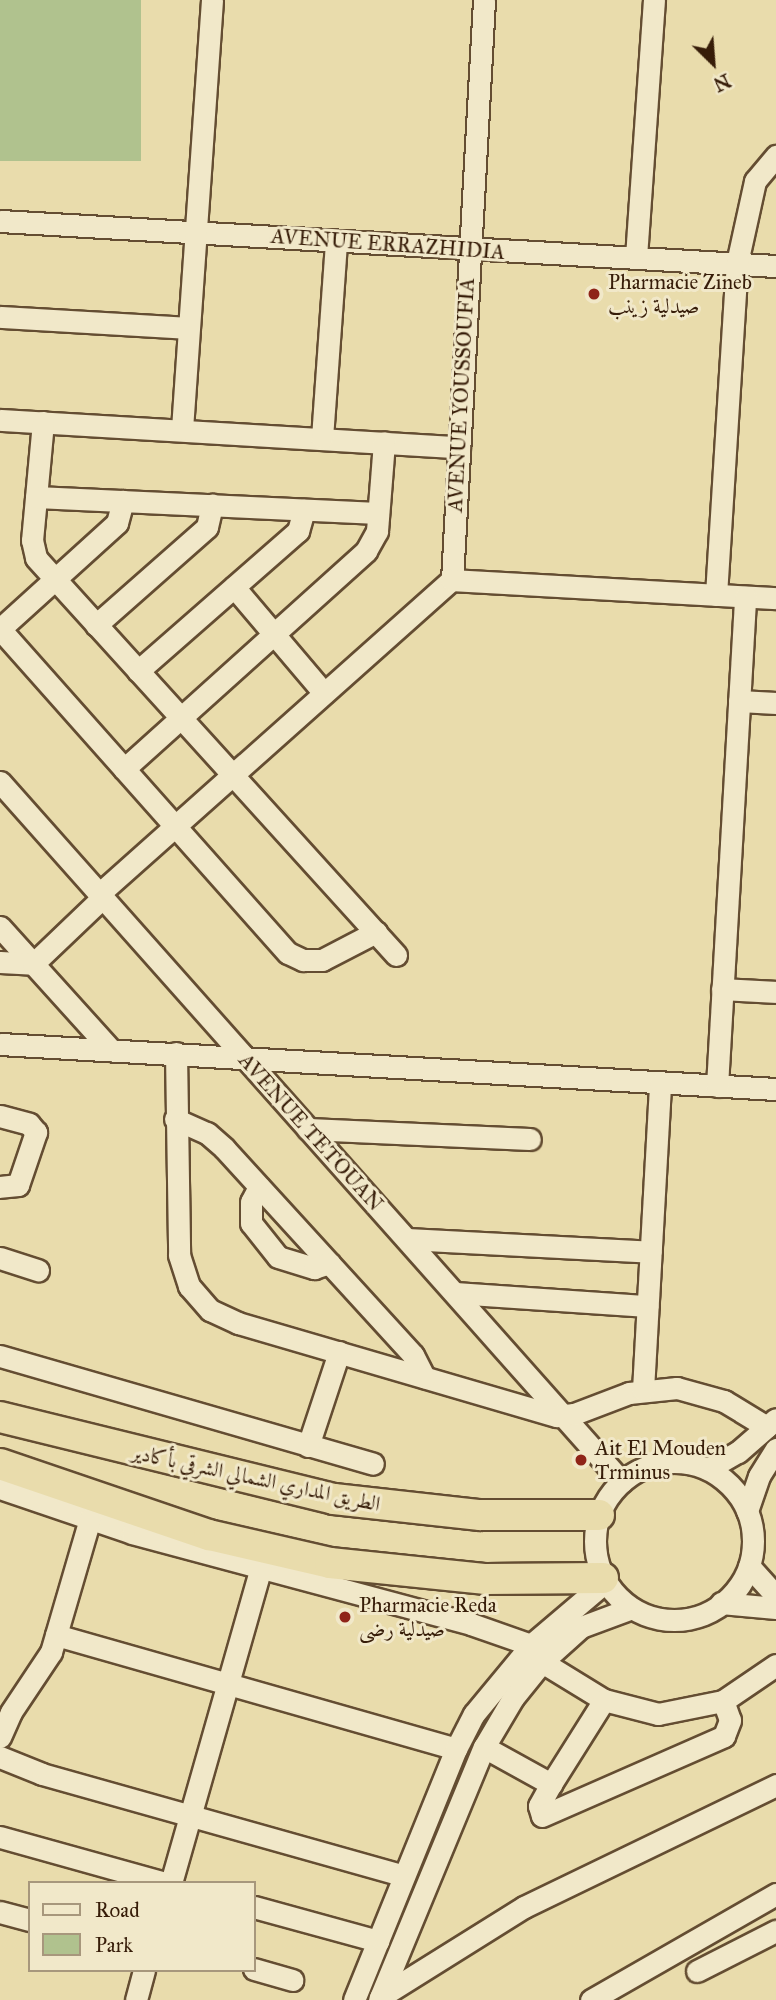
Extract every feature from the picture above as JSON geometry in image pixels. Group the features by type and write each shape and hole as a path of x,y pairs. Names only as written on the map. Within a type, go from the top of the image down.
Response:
{"highway":[{"name":"الطريق المداري الشمالي الشرقي بأكادير","path":"0,1416 334,1499 480,1515 599,1515"},
{"path":"0,1464 209,1535 330,1563 462,1578 604,1580"}],"street":[{"path":"182,429 212,0"},
{"name":"AVENUE YOUSSOUFIA","path":"452,580 484,0"},
{"path":"636,257 654,0"},
{"path":"716,595 737,263 755,181 776,156"},
{"name":"AVENUE ERRAZHIDIA","path":"0,221 776,266"},
{"path":"322,438 336,241"},
{"path":"0,317 188,328"},
{"path":"0,420 459,447"},
{"path":"43,422 32,546 55,579 396,955"},
{"path":"124,769 366,551 375,537 384,442"},
{"path":"36,497 378,513"},
{"path":"123,501 117,523 0,629 295,957 322,960 376,932"},
{"path":"96,625 207,527 212,505"},
{"path":"138,671 298,531 304,510"},
{"path":"0,962 33,964 174,825 452,580 776,598"},
{"path":"233,587 324,693"},
{"path":"717,1086 745,597"},
{"path":"739,701 776,703"},
{"name":"AVENUE TETOUAN","path":"0,782 622,1482"},
{"path":"0,927 111,1050"},
{"path":"722,989 776,992"},
{"path":"0,1044 241,1055 776,1089"},
{"path":"176,1053 179,1255 195,1295 228,1320 565,1416 643,1390 677,1388 709,1396 771,1423 749,1444 708,1469"},
{"path":"643,1390 660,1083"},
{"path":"0,1116 29,1124 36,1132 18,1185 0,1187"},
{"path":"175,1119 216,1140 413,1356 424,1377"},
{"path":"308,1129 530,1139"},
{"path":"259,1187 251,1202 251,1223 278,1257 314,1268 329,1263"},
{"path":"407,1239 651,1252"},
{"path":"0,1258 38,1270"},
{"path":"456,1293 648,1306"},
{"path":"308,1446 338,1352"},
{"path":"0,1356 373,1464"},
{"path":"749,1444 757,1457 771,1455"},
{"path":"747,1511 771,1455"},
{"path":"721,1603 749,1566 753,1538 747,1511 732,1486 708,1469 663,1462 622,1482 599,1515 594,1547 604,1580 632,1608 649,1616 678,1619 721,1603 776,1608"},
{"path":"0,1488 90,1519 471,1624 536,1653 604,1700 658,1714 723,1701 776,1665"},
{"path":"0,1737 16,1703 40,1673 55,1634 90,1519"},
{"path":"749,1566 776,1596"},
{"path":"172,1881 261,1568"},
{"path":"354,2000 456,1749 485,1697 536,1653 604,1580"},
{"path":"379,1999 484,1747 536,1653 592,1620 632,1608"},
{"path":"55,1634 456,1749"},
{"path":"604,1700 551,1784 540,1807 542,1816 724,1736 730,1720 723,1701"},
{"path":"484,1747 551,1784"},
{"path":"0,1757 42,1774 404,1876"},
{"path":"379,1999 524,1907 776,1785"},
{"path":"0,1838 157,1881"},
{"path":"592,2000 776,1894"},
{"path":"256,1908 378,1941"},
{"path":"0,1912 28,1919"},
{"path":"697,1971 776,1931"},
{"path":"256,1970 292,1980"},
{"path":"136,2000 143,1972"}],"green space":[{"path":"0,0 141,0 141,161 0,161"}],"place":[{"name":"Pharmacie Zineb صيدلية زينب","path":"594,294"},
{"name":"Ait El Mouden Trminus","path":"581,1460"},
{"name":"Pharmacie Reda صيدلية رضى","path":"345,1617"}]}
